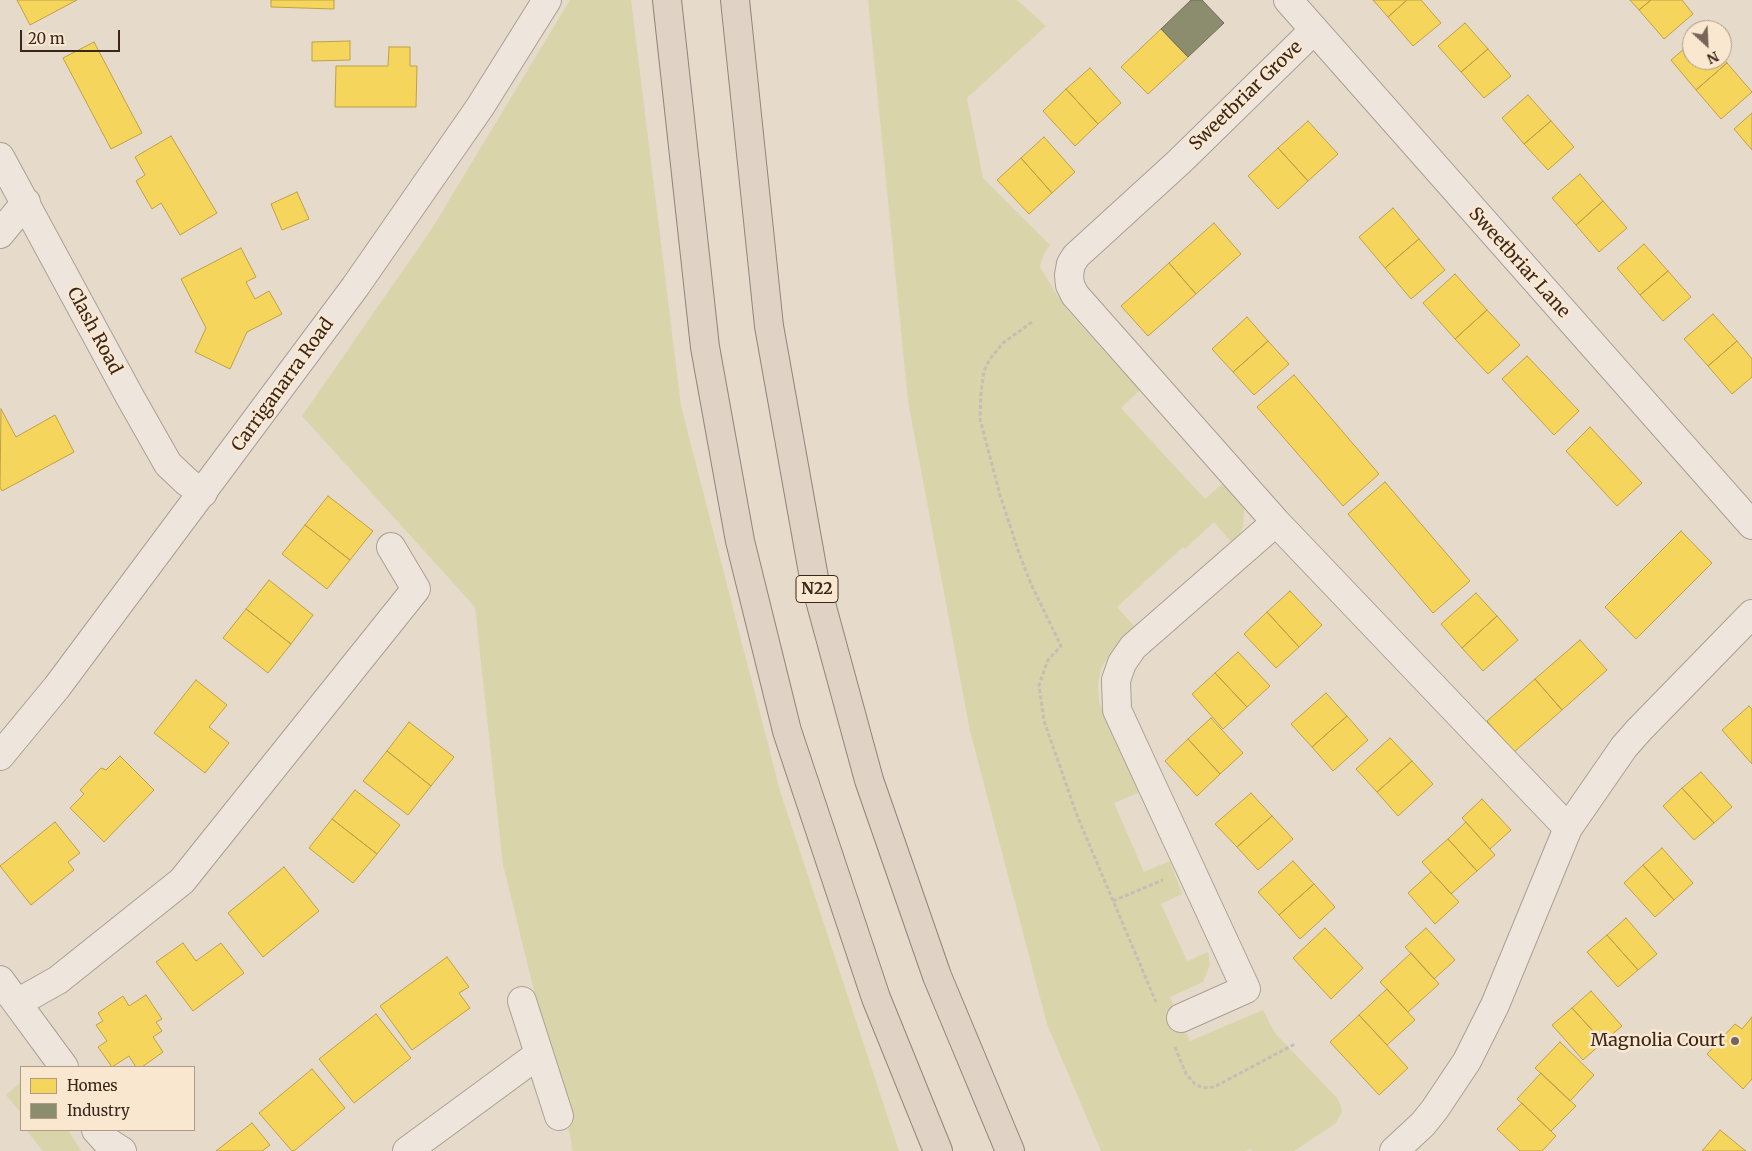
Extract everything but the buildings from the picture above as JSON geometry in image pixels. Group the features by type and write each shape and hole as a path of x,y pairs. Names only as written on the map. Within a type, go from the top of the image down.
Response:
{"highway":[{"path":"667,0 705,347 740,542 787,731 876,998 938,1151"},
{"name":"N22","path":"735,0 769,326 814,578 869,780 937,976 1010,1151"}],"street":[{"name":"Carriganarra Road","path":"0,756 57,687 355,287 480,107 547,0"},
{"name":"Sweetbriar Lane","path":"1288,0 1313,31 1752,525"},
{"name":"Sweetbriar Grove","path":"1276,522 1075,296 1070,285 1069,275 1071,264 1076,256 1179,162 1313,31"},
{"name":"Clash Road","path":"0,157 26,202 130,398 168,464 187,482 203,493"},
{"path":"0,234 26,202"},
{"path":"1170,1013 1246,989 1116,710 1116,680 1122,663 1133,647 1276,522 1568,828"},
{"path":"18,1002 58,980 182,881 416,589 390,547"},
{"path":"1394,1151 1423,1124 1467,1062 1495,1005 1568,828 1624,747 1638,730 1752,614"},
{"path":"0,980 63,1066"},
{"path":"522,1001 559,1116"},
{"path":"407,1151 539,1054"},
{"path":"97,1131 122,1151"}],"path":[{"path":"1032,322 1003,343 984,371 980,418 1000,495 1019,553 1031,584 1061,646 1048,660 1039,685 1044,722 1078,818 1113,901 1170,1013"},
{"path":"1113,901 1166,879"},
{"path":"1174,1045 1186,1074 1195,1084 1203,1088 1214,1086 1295,1044"}],"shaded area":[{"path":"570,0 631,0 681,406 780,791 899,1151 572,1151 571,1139 503,865 475,607 302,416 431,230"},
{"path":"868,0 1017,0 1046,26 967,98 983,178 1050,245 1043,255 1040,267 1057,295 1068,311 1140,390 1121,408 1205,499 1224,482 1242,501 1244,509 1243,527 1238,537 1232,543 1214,522 1185,549 1183,547 1117,607 1136,628 1112,652 1101,668 1098,684 1099,703 1140,792 1114,803 1144,872 1170,861 1182,894 1161,904 1187,961 1208,952 1210,965 1203,982 1170,997 1190,1041 1263,1010 1275,1033 1337,1098 1341,1106 1342,1112 1335,1124 1294,1151 1252,1151 1251,1149 1245,1151 1101,1151 1047,1024 970,731 908,401"},
{"path":"20,1083 20,1112 6,1095"},
{"path":"27,1131 69,1131 81,1151 43,1151"}],"place":[{"name":"Magnolia Court","path":"1735,1041"}]}
